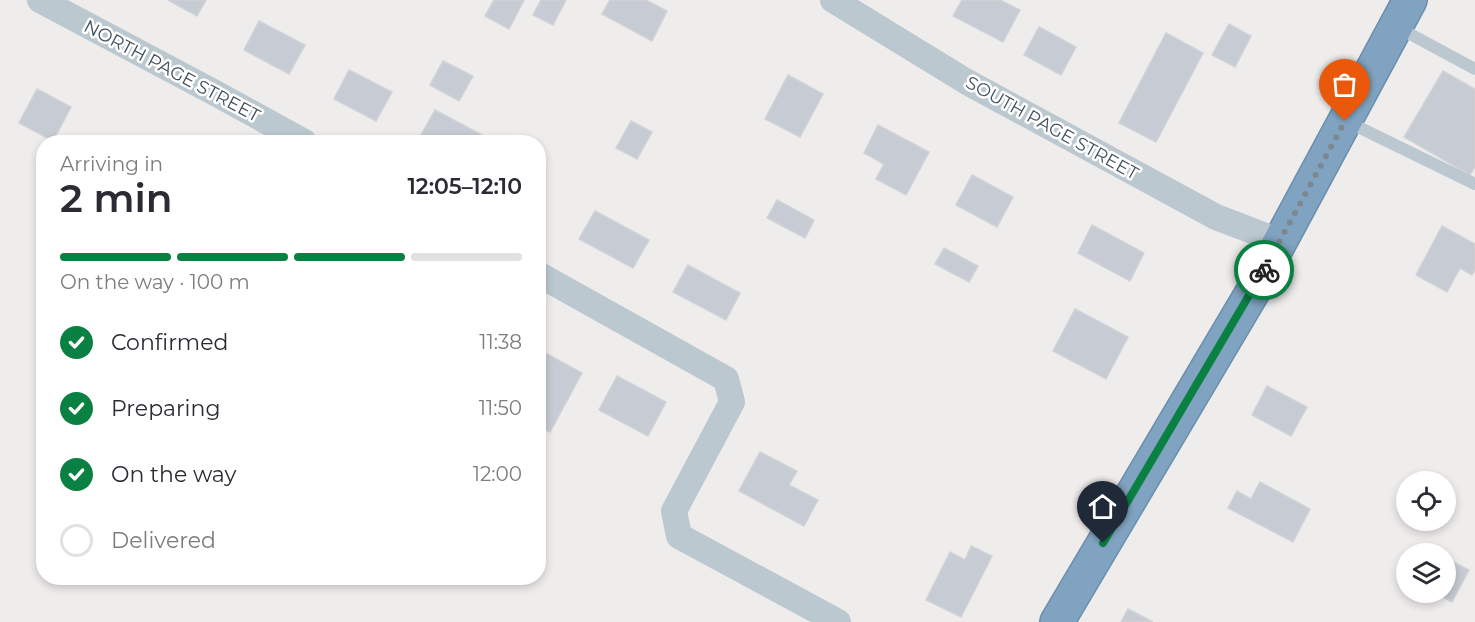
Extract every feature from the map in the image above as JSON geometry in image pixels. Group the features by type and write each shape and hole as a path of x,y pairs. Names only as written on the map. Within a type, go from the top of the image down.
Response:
{"highway":[{"path":"1057,622 1255,288 1403,13"}],"street":[{"name":"NORTH PAGE STREET","path":"40,0 291,135"},
{"name":"SOUTH PAGE STREET","path":"833,0 967,82 1216,218 1279,241"},
{"path":"546,278 726,379 732,402 674,511 679,536 838,622"}],"lane":[{"path":"1403,13 1475,69"},
{"path":"1345,121 1475,184"}],"building":[{"path":"168,0 206,0 197,16"},
{"path":"494,0 524,0 509,29 485,16"},
{"path":"541,0 566,0 553,25 533,15"},
{"path":"610,0 646,0 667,11 652,41 602,14"},
{"path":"962,0 1000,0 1020,10 1003,42 953,16"},
{"path":"259,21 305,45 289,74 244,50"},
{"path":"1229,24 1251,36 1235,67 1212,55"},
{"path":"1039,27 1076,47 1061,75 1024,55"},
{"path":"1166,33 1203,53 1156,142 1119,123"},
{"path":"443,61 473,76 459,101 430,85"},
{"path":"349,70 392,92 376,121 334,99"},
{"path":"1443,71 1475,89 1475,167 1470,175 1404,137"},
{"path":"788,75 823,94 800,137 765,119"},
{"path":"37,89 71,107 56,135 42,135 19,123"},
{"path":"435,110 482,135 421,135"},
{"path":"631,121 652,132 637,159 616,148"},
{"path":"878,125 929,152 906,195 876,179 884,164 864,153"},
{"path":"972,175 1013,197 997,227 956,205"},
{"path":"777,200 814,220 805,238 767,218"},
{"path":"595,211 649,240 633,268 579,239"},
{"path":"1092,225 1144,253 1130,281 1078,253"},
{"path":"1442,226 1475,244 1475,270 1472,275 1460,268 1447,292 1416,275"},
{"path":"944,248 978,266 969,282 935,264"},
{"path":"688,265 740,293 726,320 673,292"},
{"path":"1075,309 1128,337 1106,379 1053,351"},
{"path":"546,353 582,373 550,432 546,430"},
{"path":"617,376 666,402 648,436 599,410"},
{"path":"1267,386 1307,407 1291,436 1252,415"},
{"path":"760,452 797,471 789,485 818,500 804,526 739,491"},
{"path":"1260,482 1310,509 1293,542 1228,508 1237,491 1251,499"},
{"path":"971,546 992,556 961,617 926,600 950,552 965,560"},
{"path":"1456,563 1469,570 1456,594"},
{"path":"1128,609 1153,622 1121,622"}],"way so far":[{"path":"1264,270 1345,121"}],"route":[{"path":"1103,543 1264,270"}]}
